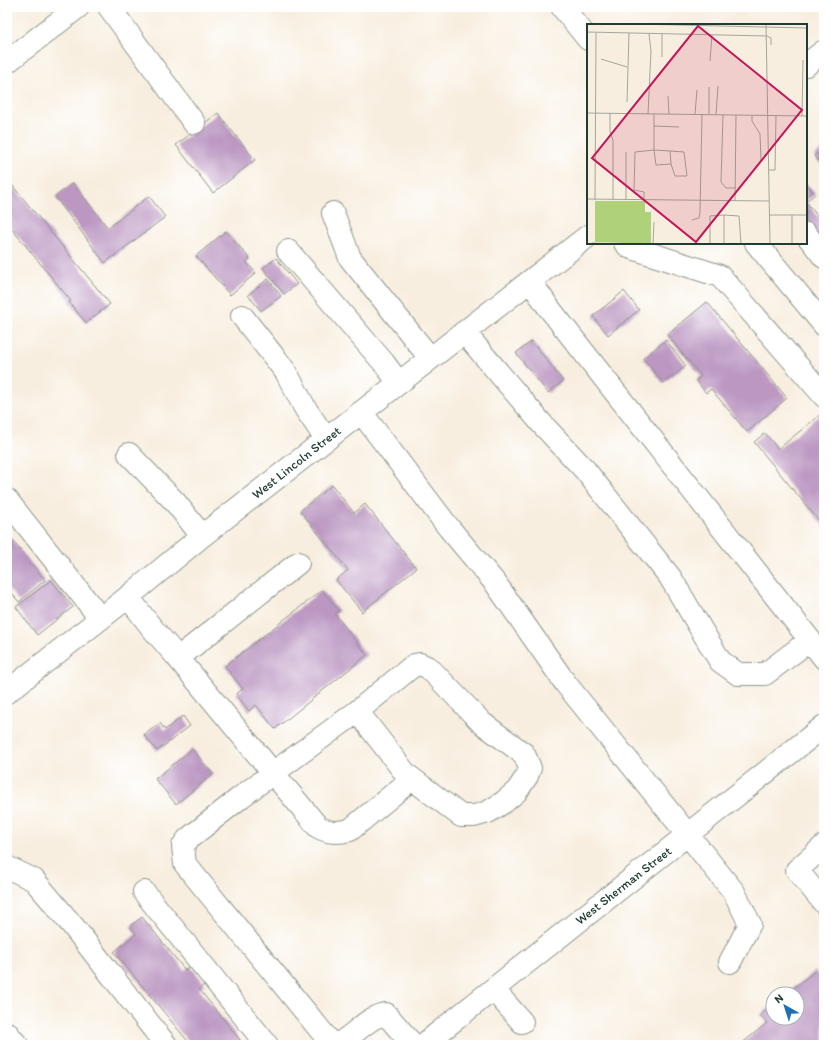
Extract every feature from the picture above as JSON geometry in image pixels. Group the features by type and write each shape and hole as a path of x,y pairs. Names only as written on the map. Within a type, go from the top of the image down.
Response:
{"street":[{"path":"7,62 78,7"},
{"path":"109,7 194,123"},
{"path":"562,7 587,38"},
{"path":"807,64 824,51"},
{"path":"333,213 350,258 430,358"},
{"path":"807,235 824,257"},
{"name":"West Lincoln Street","path":"7,692 128,597 202,536 587,237"},
{"path":"626,244 629,247 720,276 824,396"},
{"path":"757,244 824,326"},
{"path":"288,251 399,382"},
{"path":"530,281 549,308 824,658"},
{"path":"242,316 286,372 309,415 326,439"},
{"path":"464,332 542,424 585,470 670,577 720,661 738,674 765,674 810,640"},
{"path":"361,412 449,528 496,584 566,684 734,892 750,924 730,962"},
{"path":"129,454 175,502 202,536"},
{"path":"7,500 100,618"},
{"path":"178,658 298,563"},
{"path":"128,597 152,628 318,827 325,831 338,833 350,830 407,783 406,774"},
{"path":"354,714 361,716 406,774 461,816 474,816 488,812 517,791 527,776 530,768 524,754 482,723 429,668 420,664 414,666 354,714 241,797 188,839 184,846 185,864 330,1042 336,1045 343,1042 373,1019 382,1014 386,1014 413,1045"},
{"name":"West Sherman Street","path":"423,1045 824,726"},
{"path":"824,846 797,870 824,903"},
{"path":"7,867 34,880 74,926 166,1045"},
{"path":"144,892 267,1045"},
{"path":"493,989 522,1022"},
{"path":"7,1033 17,1045"}],"building":[{"path":"218,113 255,160 213,193 176,145"},
{"path":"824,148 824,168 814,156"},
{"path":"7,179 110,304 86,323 69,302 71,301 7,223"},
{"path":"73,183 108,228 149,196 165,217 105,263 55,197"},
{"path":"807,184 815,194 807,200"},
{"path":"807,203 824,224 824,246 807,225"},
{"path":"226,231 250,259 246,262 256,273 230,295 196,256"},
{"path":"276,258 297,284 284,294 263,268"},
{"path":"268,279 281,296 261,311 248,295"},
{"path":"624,291 639,310 608,335 593,316"},
{"path":"707,302 787,398 747,432 711,389 706,393 696,380 701,376 667,335"},
{"path":"666,340 686,366 663,383 643,358"},
{"path":"532,341 563,381 548,393 516,353"},
{"path":"821,414 824,418 824,527 754,442 765,433 778,449"},
{"path":"332,485 354,513 365,504 416,568 362,612 336,580 348,570 300,511"},
{"path":"7,534 45,580 19,602 7,587"},
{"path":"51,580 73,607 37,635 16,607"},
{"path":"322,590 339,611 335,614 367,655 275,729 256,705 249,711 236,694 243,689 225,666"},
{"path":"183,716 190,726 157,751 144,735 160,723 165,730"},
{"path":"192,749 213,774 176,804 155,779"},
{"path":"142,917 185,970 190,966 205,984 199,989 244,1045 191,1045 114,952 136,934 130,926"},
{"path":"815,971 824,983 824,1045 740,1045 765,1025 765,1026 805,1026 805,986 796,986"},
{"path":"765,1011 765,1021 760,1015"}]}
